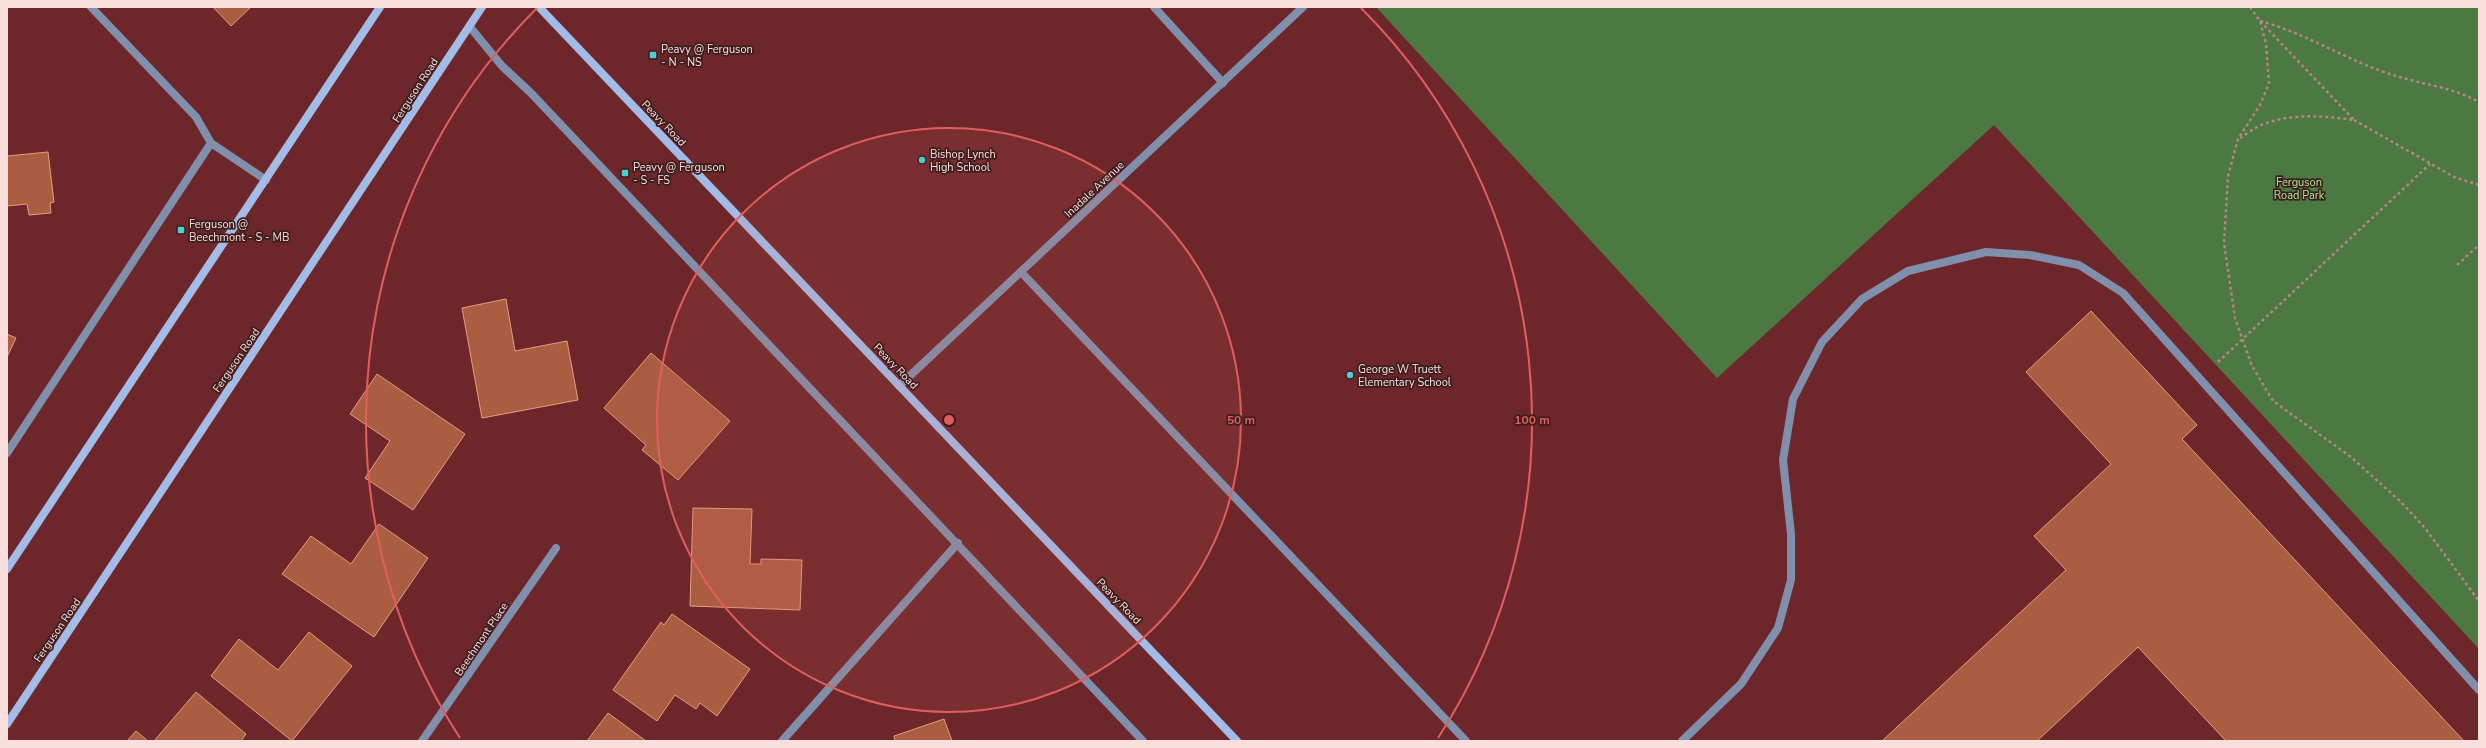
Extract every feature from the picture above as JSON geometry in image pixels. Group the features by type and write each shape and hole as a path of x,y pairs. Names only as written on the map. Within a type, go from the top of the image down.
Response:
{"main road":[{"path":"7,569 380,7"},
{"name":"Ferguson Road","path":"7,724 482,7"},
{"name":"Peavy Road","path":"539,7 1237,741"}],"street":[{"path":"91,7 196,117 211,143 266,180"},
{"path":"1154,7 1223,83"},
{"name":"Inadale Avenue","path":"899,386 1304,7"},
{"path":"470,27 502,66 531,93 1144,741"},
{"path":"7,453 211,143"},
{"path":"1682,741 1741,684 1778,628 1791,580 1791,534 1783,460 1793,399 1822,342 1862,299 1908,271 1986,252 2030,255 2079,265 2124,293 2479,690"},
{"path":"1021,272 1080,336 1466,741"},
{"path":"782,741 958,543"},
{"name":"Beechmont Place","path":"422,741 441,717 556,548"}],"path":[{"path":"2250,7 2260,21 2354,120 2454,177 2479,185"},
{"path":"2260,21 2287,28 2386,73 2467,95 2479,102"},
{"path":"2260,21 2266,44 2269,83 2260,105 2238,139 2228,176 2224,243 2235,318 2242,340 2252,366 2273,401 2351,457 2401,502 2425,528 2479,601"},
{"path":"2238,139 2264,124 2295,117 2324,116 2354,120"},
{"path":"2200,379 2430,164"},
{"path":"2457,265 2479,245"}],"green space":[{"name":"Ferguson Road Park","path":"1376,7 2479,7 2479,649 1994,125 1717,378"}],"building":[{"path":"213,7 251,7 231,26"},
{"path":"48,152 54,202 50,203 51,213 29,215 27,204 7,206 7,156"},
{"path":"506,299 515,351 567,341 578,400 482,418 462,308"},
{"path":"2091,311 2197,425 2182,439 2464,741 2226,741 2138,647 2037,741 1882,741 2066,570 2034,536 2111,464 2026,372"},
{"path":"7,334 16,338 7,357"},
{"path":"651,353 730,421 678,480 642,450 646,445 604,408"},
{"path":"377,374 465,434 413,510 365,478 390,441 350,414"},
{"path":"693,508 752,509 750,564 761,564 761,559 802,560 800,610 690,606"},
{"path":"379,524 428,558 374,637 282,574 311,536 351,564"},
{"path":"672,614 750,669 717,716 700,703 696,709 675,695 657,721 613,690 661,622 664,625"},
{"path":"309,632 352,666 292,741 211,676 239,639 278,670"},
{"path":"196,692 246,734 241,741 154,741"},
{"path":"608,713 646,741 587,741"},
{"path":"944,719 952,741 895,741 894,736"},
{"path":"136,731 148,741 127,741"}],"place":[{"name":"Peavy @ Ferguson - N - NS","path":"653,55"},
{"name":"Bishop Lynch High School","path":"922,160"},
{"name":"Peavy @ Ferguson - S - FS","path":"625,173"},
{"name":"Ferguson @ Beechmont - S - MB","path":"181,230"},
{"name":"George W Truett Elementary School","path":"1350,375"}]}
